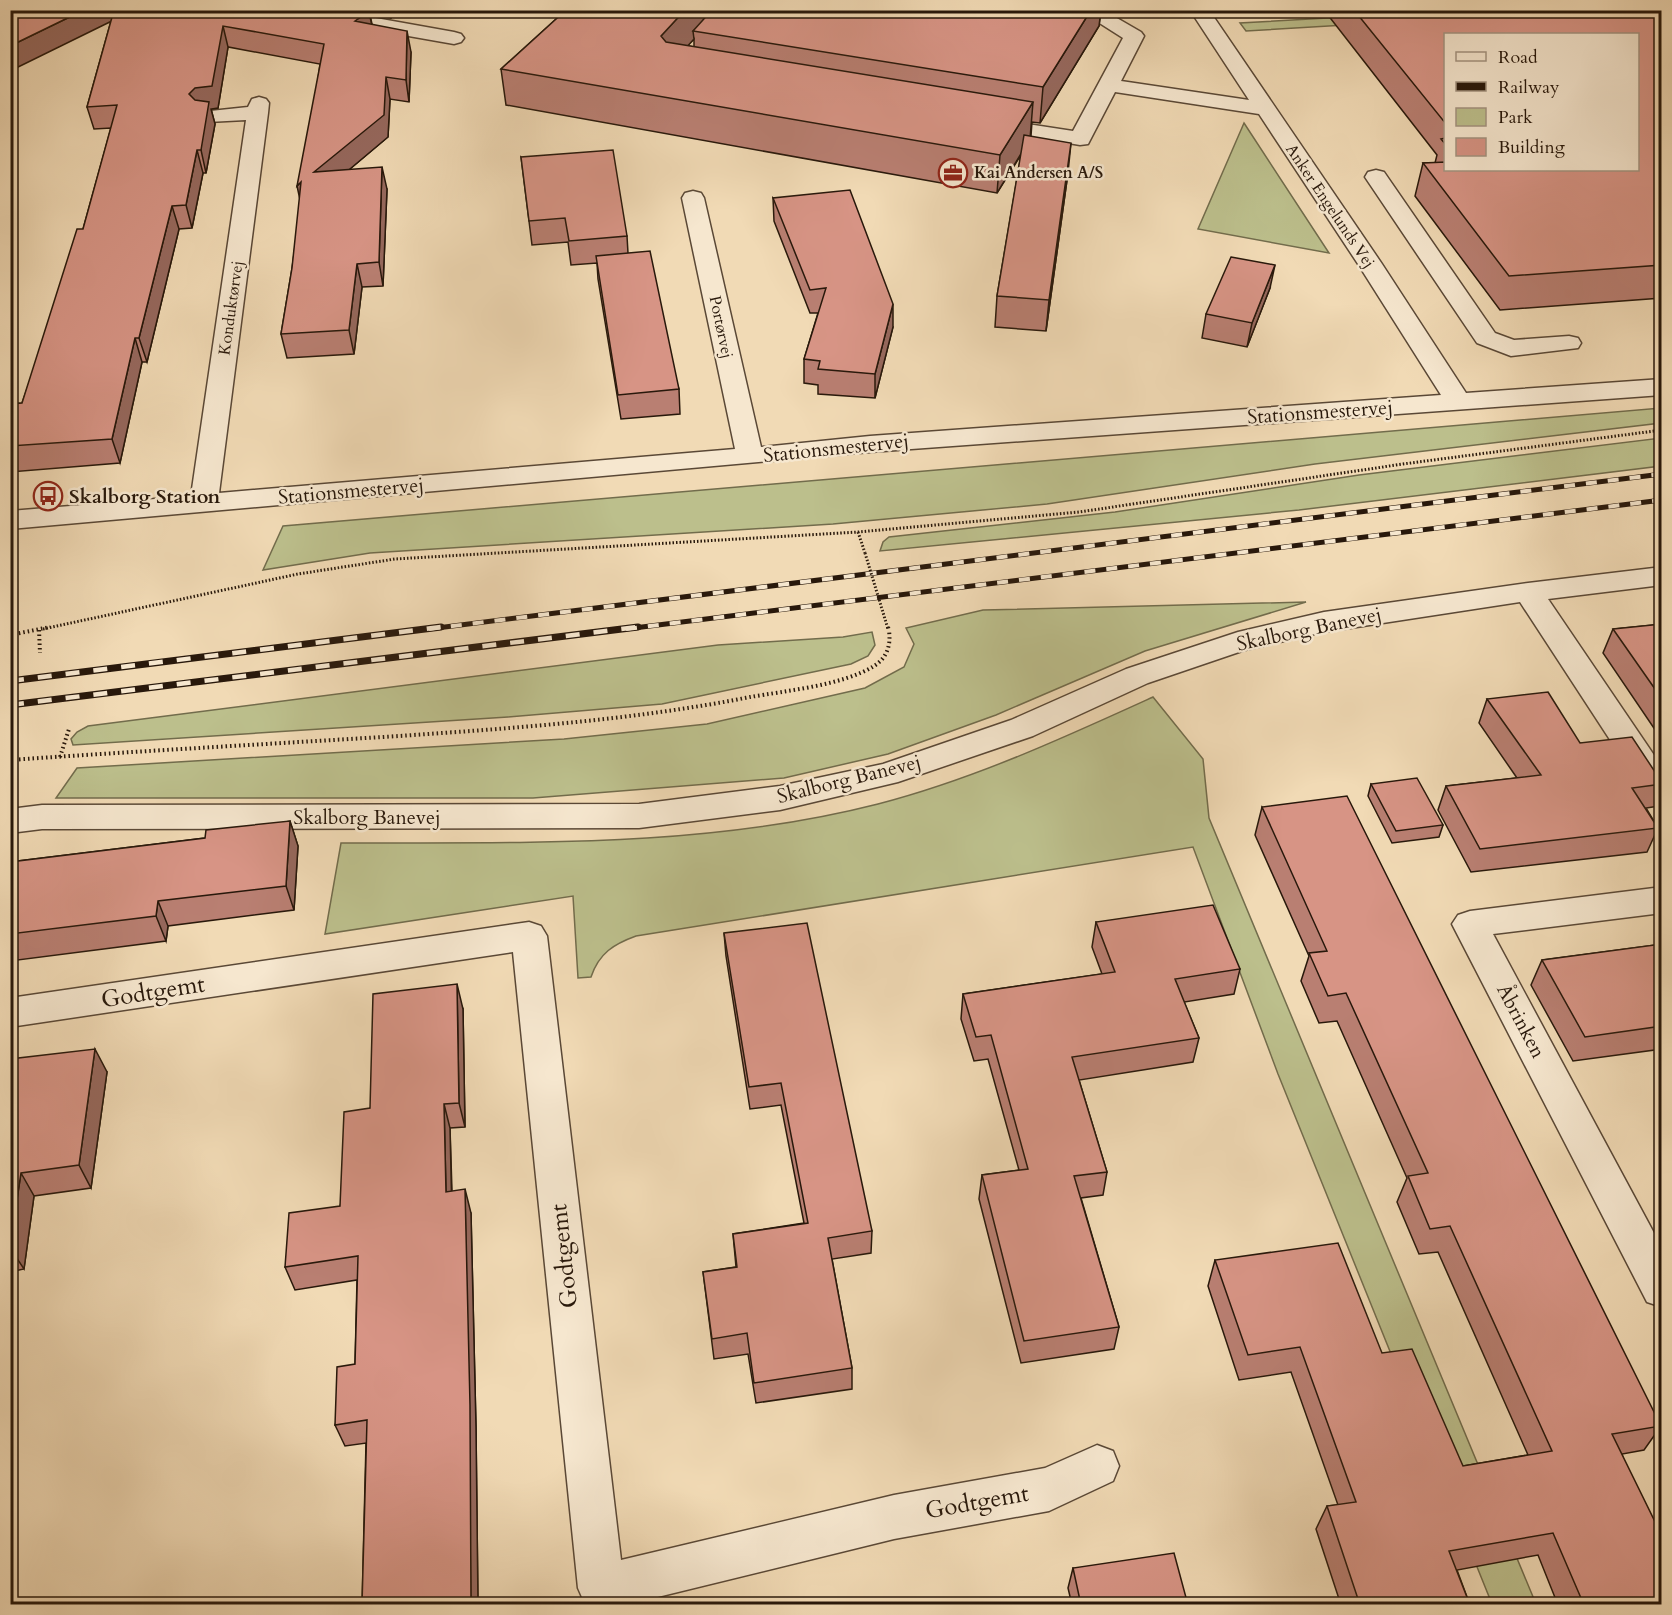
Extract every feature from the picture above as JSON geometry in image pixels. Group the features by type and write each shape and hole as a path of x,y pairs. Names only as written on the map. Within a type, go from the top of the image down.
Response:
{"street":[{"path":"295,10 454,38"},
{"path":"964,120 1080,139 1134,36 1088,10"},
{"name":"Anker Engelunds Vej","path":"1199,10 1370,264 1459,403"},
{"path":"1110,84 1265,109"},
{"name":"Konduktørvej","path":"204,503 259,108 208,116"},
{"path":"1376,177 1486,338 1511,348 1569,343"},
{"name":"Portørvej","path":"693,198 750,456"},
{"name":"Stationsmestervej","path":"10,520 1027,431 1459,403 1662,387"},
{"name":"Skalborg Banevej","path":"10,821 42,817 639,816 780,798 887,774 1011,732 1137,676 1238,642 1323,622 1528,592 1662,576"},
{"path":"1528,592 1662,793"},
{"name":"Åbrinken","path":"1662,900 1470,924 1662,1289"},
{"name":"Godtgemt","path":"10,1013 529,936 601,1588 894,1517 1049,1489 1097,1467"}],"path":[{"path":"10,635 294,574 395,559 858,532 1079,512 1402,464 1662,430"},
{"path":"10,760 502,728 669,713 844,678 868,670 880,662 889,651 891,641 858,532"},
{"path":"39,630 40,653"},
{"path":"60,757 69,729"}],"green space":[{"path":"1452,11 1581,11 1246,31 1240,23"},
{"path":"1244,123 1329,253 1198,229"},
{"path":"1661,408 1661,423 1315,464 1047,504 833,524 370,553 263,570 283,526"},
{"path":"1661,438 1661,466 1299,510 880,551 883,542 889,537 1115,512 1359,475"},
{"path":"1306,602 1145,651 996,715 888,754 784,778 533,798 56,798 77,768 564,739 707,724 865,688 904,667 914,644 906,628 983,610"},
{"path":"872,632 875,645 868,656 851,664 662,704 508,717 73,745 71,739 77,732 88,726 718,645 843,637"},
{"path":"1153,697 1203,759 1209,818 1536,1604 1492,1604 1278,1074 1193,847 636,936 608,950 598,962 591,977 578,978 573,896 325,934 341,843 611,840 745,829 812,819 914,794 983,770"}],"building":[{"path":"10,10 84,10 10,46"},
{"path":"114,10 368,10 355,21 407,31 406,80 386,77 384,115 314,172 382,167 379,262 357,264 349,330 281,334 292,268 301,182 297,186 324,44 223,26 212,86 195,88 189,94 195,100 209,102 201,150 197,150 186,205 172,206 139,338 135,338 112,439 10,446 10,404 22,403 77,229 83,229 117,105 87,107"},
{"path":"566,10 685,10 661,36 666,42 1033,102 1000,155 501,69"},
{"path":"712,10 1091,10 1043,87 693,31"},
{"path":"1354,10 1662,10 1662,265 1509,276 1423,163 1444,162 1444,171 1639,171 1639,33 1444,33 1444,122"},
{"path":"1024,135 1071,143 1049,300 997,296"},
{"path":"613,150 627,236 569,241 565,218 529,221 521,157"},
{"path":"850,190 893,304 875,374 818,369 820,361 804,359 826,288 810,290 773,198"},
{"path":"650,251 679,389 618,395 596,256"},
{"path":"1231,257 1275,265 1252,323 1206,314"},
{"path":"1662,624 1662,699 1613,629"},
{"path":"1548,692 1580,743 1632,737 1659,778 1662,779 1662,784 1632,788 1658,828 1480,849 1446,786 1541,775 1487,699"},
{"path":"1417,778 1443,825 1396,831 1371,784"},
{"path":"1347,796 1661,1426 1612,1434 1662,1536 1662,1605 1584,1605 1553,1533 1449,1551 1470,1605 1360,1605 1327,1506 1356,1502 1300,1347 1248,1355 1215,1260 1338,1243 1382,1353 1412,1349 1463,1466 1552,1451 1450,1226 1430,1229 1408,1176 1428,1173 1346,993 1328,996 1309,953 1327,951 1262,807"},
{"path":"290,821 286,886 158,901 156,916 10,934 10,862 205,838 206,830"},
{"path":"1213,905 1240,969 1175,979 1199,1038 1072,1057 1107,1172 1074,1176 1119,1327 1024,1341 982,1175 1028,1169 991,1035 976,1037 963,994 1115,972 1096,922"},
{"path":"807,923 872,1231 828,1238 852,1368 754,1383 747,1333 712,1339 703,1272 737,1267 733,1234 808,1223 781,1083 749,1087 724,933"},
{"path":"1662,944 1662,1026 1585,1037 1542,960"},
{"path":"457,984 459,1103 444,1104 446,1192 465,1189 470,1405 471,1605 362,1605 367,1420 335,1425 337,1367 355,1364 358,1256 285,1267 289,1213 340,1206 344,1112 370,1108 373,994"},
{"path":"95,1049 79,1165 21,1173 10,1244 10,1059"},
{"path":"1174,1553 1188,1605 1081,1605 1073,1568"}],"railway":[{"path":"429,629 1662,474"},
{"path":"626,629 1662,500"},
{"path":"10,681 441,627"},
{"path":"10,705 638,627"}],"place":[{"name":"Kai Andersen A/S","path":"953,173"},
{"name":"Skalborg Station","path":"48,496"}]}
